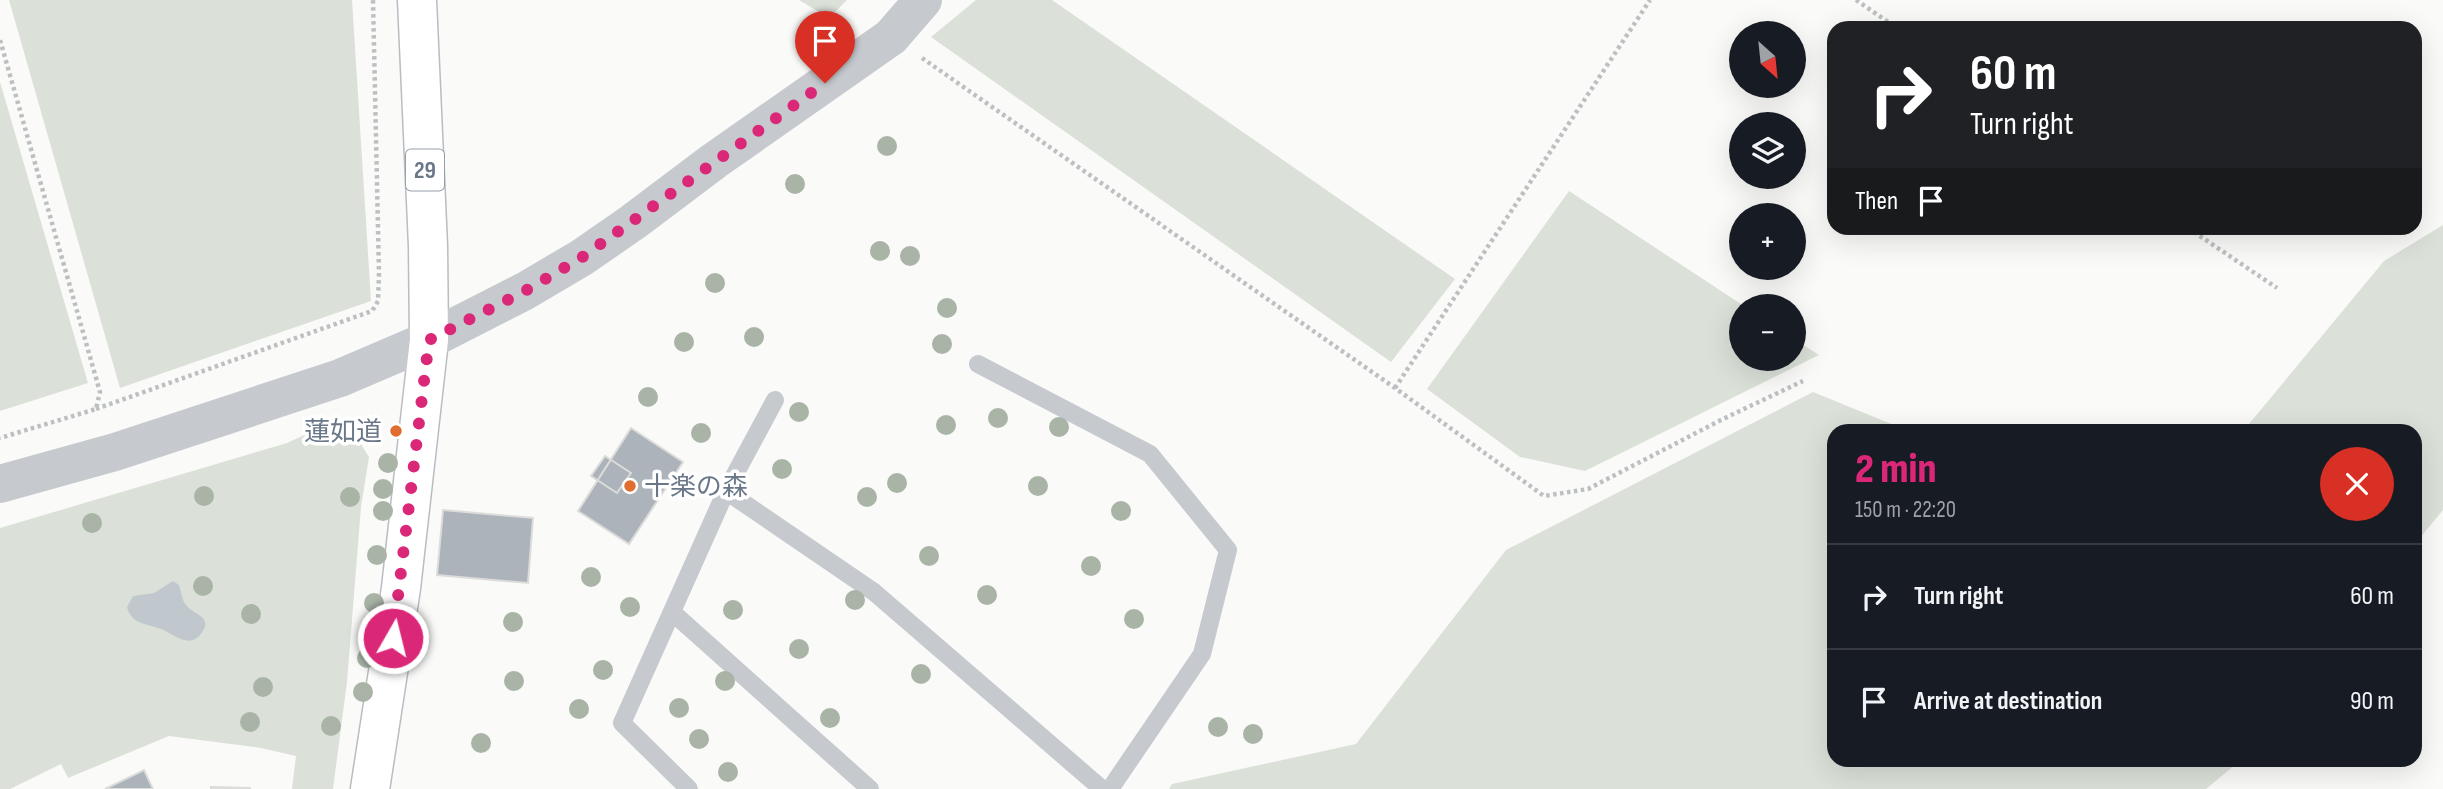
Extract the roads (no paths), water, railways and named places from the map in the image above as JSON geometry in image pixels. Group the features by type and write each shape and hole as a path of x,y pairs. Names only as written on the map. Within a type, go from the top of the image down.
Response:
{"main road":[{"name":"29","path":"370,789 401,588 429,340 428,246 417,0"}],"street":[{"path":"0,484 115,452 301,392 429,340 525,291 581,258 891,37 923,0"}],"lane":[{"path":"978,364 1150,454 1228,550 1202,654 1110,789"},
{"path":"690,789 622,723 726,491 775,400"},
{"path":"726,491 874,592 1101,789"},
{"path":"672,612 870,789"}],"place":[{"name":"蓮如道","path":"396,431"},
{"name":"十楽の森","path":"630,486"}]}
